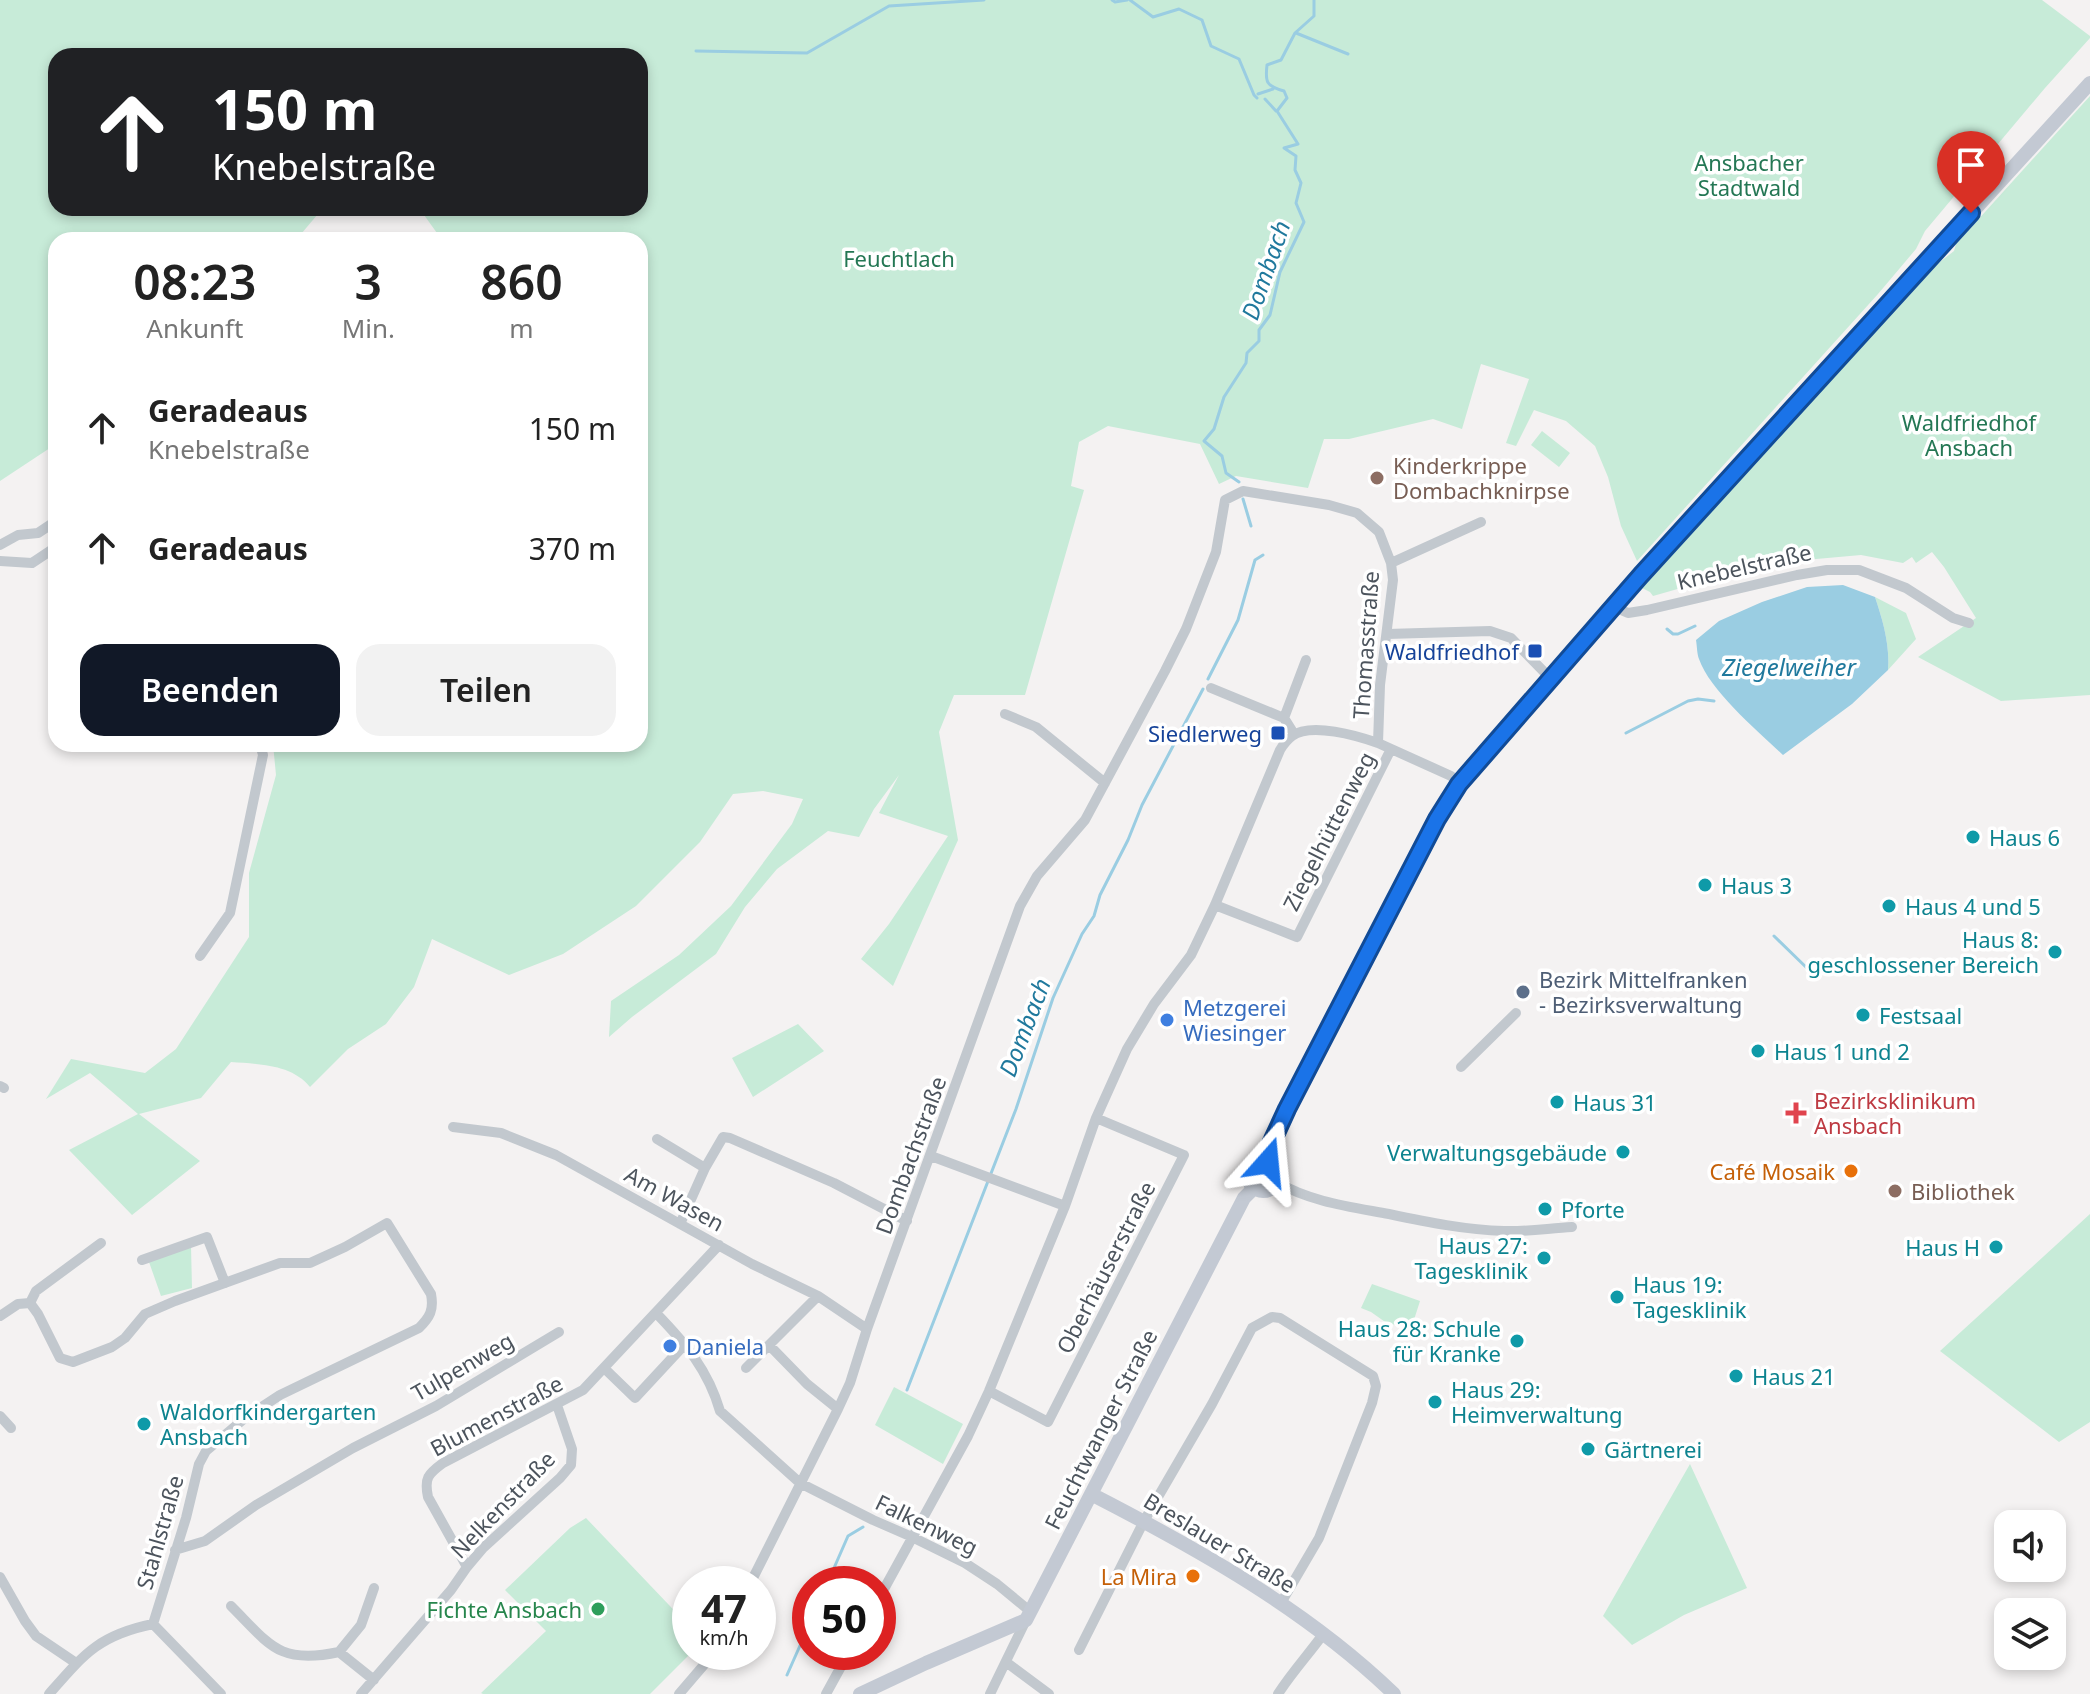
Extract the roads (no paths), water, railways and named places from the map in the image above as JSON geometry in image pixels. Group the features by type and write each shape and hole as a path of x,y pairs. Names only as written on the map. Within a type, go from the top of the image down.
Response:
{"main road":[{"name":"Knebelstraße","path":"1268,1162 1270,1146 1287,1109 1437,819 1459,784 1656,559 2090,83"},
{"path":"1268,1162 1278,1172 1277,1182 1270,1190 1259,1191 1249,1180 1250,1170 1257,1163 1268,1162"},
{"name":"Feuchtwanger Straße","path":"1028,1616 1244,1198 1254,1188"},
{"name":"Breslauer Straße","path":"1091,1494 1144,1521 1281,1603 1365,1666 1394,1694"},
{"path":"860,1694 1028,1616"}],"street":[{"name":"Thomasstraße","path":"1225,500 1243,491 1329,505 1357,513 1379,532 1391,563 1393,580 1380,685 1378,743 1451,776 1459,784"},
{"name":"Dombachstraße","path":"758,1566 850,1383 1020,906 1037,876 1085,820 1186,629 1216,552 1225,500"},
{"path":"1391,563 1481,522"},
{"path":"0,545 18,535 38,533 48,526"},
{"path":"0,561 32,563 48,552"},
{"name":"Knebelstraße","path":"1614,607 1628,613 1797,575 1827,570 1859,570 1906,588 1953,618 1969,623"},
{"path":"1387,634 1490,631 1511,638 1551,679"},
{"path":"1284,718 1306,660"},
{"path":"1211,688 1284,718 1294,734"},
{"path":"1005,714 1036,727 1105,783"},
{"path":"896,1567 968,1436 989,1391 1065,1206 1096,1118 1127,1049 1154,1004 1191,955 1280,750 1294,734 1319,730 1351,733 1378,743"},
{"name":"Ziegelhüttenweg","path":"1215,905 1297,937 1391,749"},
{"path":"200,956 230,913 262,752"},
{"path":"1461,1067 1516,1013"},
{"name":"Oberhäuserstraße","path":"989,1391 1048,1422 1184,1155 1096,1118"},
{"name":"Am Wasen","path":"453,1127 501,1133 556,1155 818,1296 867,1329"},
{"path":"680,1224 705,1168 723,1137 834,1183 907,1221"},
{"path":"657,1139 705,1168"},
{"path":"931,1156 1065,1206"},
{"path":"1277,1182 1323,1200 1473,1229 1508,1231 1572,1227"},
{"name":"Stahlstraße","path":"153,1624 186,1518 199,1464 206,1451 245,1418 280,1395 419,1328 429,1318 433,1306 431,1294 387,1223 310,1263 280,1263 225,1283"},
{"path":"30,1303 60,1358 73,1362 112,1347 125,1338 145,1314 225,1283 207,1237 142,1260"},
{"path":"30,1303 36,1291 101,1243"},
{"name":"Blumenstraße","path":"467,1567 428,1497 425,1485 429,1473 583,1390 719,1245"},
{"path":"746,1368 818,1296"},
{"path":"0,1316 18,1304 30,1303"},
{"name":"Falkenweg","path":"656,1313 686,1343 705,1372 720,1411 800,1483 965,1563 997,1584 1028,1616"},
{"path":"1079,1650 1144,1521 1252,1328 1272,1317 1280,1318 1373,1376 1376,1386 1319,1538 1281,1603"},
{"name":"Tulpenweg","path":"175,1550 205,1541 256,1505 340,1455 436,1406 559,1332"},
{"path":"604,1368 635,1398 686,1343"},
{"path":"769,1345 807,1384 838,1409"},
{"name":"Nelkenstraße","path":"361,1694 483,1548 571,1465 572,1449 557,1405"},
{"path":"0,1416 11,1428"},
{"path":"0,1577 36,1636 76,1663"},
{"path":"231,1606 272,1646 295,1656 317,1656 339,1652 361,1625 374,1588"},
{"name":"Feuchtwanger Straße","path":"990,1694 1028,1616"},
{"name":"Stahlstraße","path":"49,1694 76,1663 98,1644 128,1629 153,1624"},
{"name":"Stahlstraße","path":"153,1624 221,1694"},
{"path":"1278,1694 1324,1633"},
{"path":"339,1652 374,1680"},
{"path":"1006,1662 1049,1694"},
{"path":"679,1694 700,1670"},
{"path":"826,1694 839,1670"}],"water":[{"name":"Ziegelweiher","path":"1843,585 1875,597 1887,642 1888,670 1852,704 1783,755 1713,684 1699,659 1696,640 1719,621 1762,602 1807,587"}],"waterway":[{"path":"696,51 807,53 889,6 984,0"},
{"path":"1112,0 1127,0"},
{"path":"1130,0 1153,17 1179,9 1202,20 1211,46 1239,59 1257,98"},
{"name":"Dombach","path":"1239,482 1226,473 1222,456 1204,441 1214,429 1224,397 1246,363 1247,353 1259,341 1259,330 1270,315 1280,272 1304,222 1296,203 1301,183 1295,170 1296,156 1284,148 1298,144 1277,111 1287,98 1284,91 1268,82 1266,71 1267,65 1281,60 1295,33 1314,16 1314,0"},
{"path":"1296,33 1348,54"},
{"path":"1258,94 1273,89"},
{"path":"1265,99 1276,111"},
{"name":"Dombach","path":"1243,499 1251,526"},
{"name":"Dombach","path":"1208,679 1238,620 1255,560 1263,555"},
{"path":"1667,629 1678,634 1695,626"},
{"name":"Dombach","path":"907,1390 1016,1109 1053,998 1082,934 1094,916 1100,895 1142,805 1203,689"},
{"path":"1626,733 1688,701 1714,701"},
{"path":"1774,936 1810,971"},
{"name":"Dombach","path":"835,1566 848,1536 863,1527"},
{"name":"Dombach","path":"787,1675 792,1664"}],"place":[{"name":"Kinderkrippe Dombachknirpse","path":"1377,478"},
{"name":"Waldfriedhof","path":"1535,651"},
{"name":"Siedlerweg","path":"1278,733"},
{"name":"Haus 6","path":"1973,837"},
{"name":"Haus 3","path":"1705,885"},
{"name":"Haus 4 und 5","path":"1889,906"},
{"name":"Haus 8: geschlossener Bereich","path":"2055,952"},
{"name":"Bezirk Mittelfranken - Bezirksverwaltung","path":"1523,992"},
{"name":"Festsaal","path":"1863,1015"},
{"name":"Metzgerei Wiesinger","path":"1167,1020"},
{"name":"Haus 1 und 2","path":"1758,1051"},
{"name":"Haus 31","path":"1557,1102"},
{"name":"Bezirksklinikum Ansbach","path":"1796,1113"},
{"name":"Verwaltungsgebäude","path":"1623,1152"},
{"name":"Café Mosaik","path":"1851,1171"},
{"name":"Bibliothek","path":"1895,1191"},
{"name":"Pforte","path":"1545,1209"},
{"name":"Haus H","path":"1996,1247"},
{"name":"Haus 27: Tagesklinik","path":"1544,1258"},
{"name":"Haus 19: Tagesklinik","path":"1617,1297"},
{"name":"Haus 28: Schule für Kranke","path":"1517,1341"},
{"name":"Daniela","path":"670,1346"},
{"name":"Haus 21","path":"1736,1376"},
{"name":"Haus 29: Heimverwaltung","path":"1435,1402"},
{"name":"Waldorfkindergarten Ansbach","path":"144,1424"},
{"name":"Gärtnerei","path":"1588,1449"},
{"name":"La Mira","path":"1193,1576"},
{"name":"Fichte Ansbach","path":"598,1609"}],"park label":[{"name":"Ansbacher Stadtwald","path":"1749,174"},
{"name":"Feuchtlach","path":"899,258"},
{"name":"Waldfriedhof Ansbach","path":"1969,434"}]}
